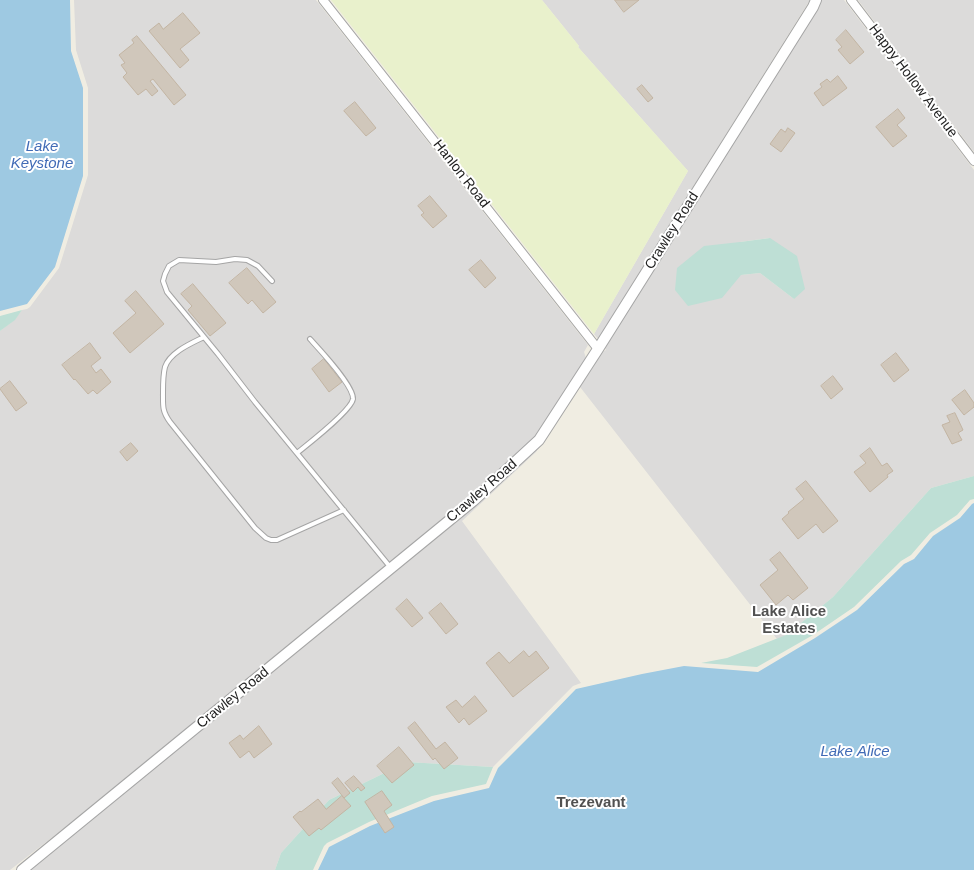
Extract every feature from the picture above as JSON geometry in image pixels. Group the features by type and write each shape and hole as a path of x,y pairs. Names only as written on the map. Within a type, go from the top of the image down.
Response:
{"street":[{"name":"Hanlon Road","path":"324,0 598,349"},
{"name":"Crawley Road","path":"22,870 474,501 539,440 598,349 816,0"},
{"name":"Happy Hollow Avenue","path":"851,0 974,161"}],"lane":[{"path":"272,281 258,266 247,260 235,259 216,262 179,260 169,266 163,281 167,292 391,568"},
{"path":"204,337 187,346 168,361 165,367 163,381 163,408 165,415 170,422 208,470 255,528 266,538 271,540 277,540 344,510"},
{"path":"297,453 342,414 353,399 352,392 346,382 310,339"}],"shaded area":[{"path":"74,0 316,0 588,345 584,352 586,358 535,437 470,497 72,822 10,870 0,870 0,331 14,320 22,310 30,307 59,268 88,175 88,88 76,50"},
{"path":"542,0 810,0 598,339 594,334 688,171 578,47 579,46"},
{"path":"822,0 844,0 974,170 974,476 931,488 833,597 786,635 777,639 580,387 602,352 606,350 605,348","holes":["769,238 794,299 760,273 741,275 740,242"]},
{"path":"858,0 974,0 974,152"},
{"path":"770,238 797,256 805,289 794,299 760,273 741,275 722,298 688,306 675,290 677,268 704,246"},
{"path":"22,310 15,320 0,331 0,316"},
{"path":"540,446 536,452 462,521 581,683 573,686 493,767 407,762 329,800 281,853 275,870 30,870 477,505"},
{"path":"974,476 974,499 970,500 957,515 930,533 911,555 901,561 854,607 813,635 757,667 701,663 727,658 786,635 833,597 931,488"},
{"path":"407,762 493,767 486,784 432,796 369,822 327,843 324,846 313,870 275,870 281,853 329,800"}],"green space":[{"path":"331,0 542,0 579,46 578,47 688,171 594,334"}],"water":[{"name":"Lake Keystone","path":"0,0 70,0 71,51 83,88 83,176 55,267 27,304 0,311"},
{"name":"Lake Alice","path":"974,503 974,870 318,870 329,847 370,826 434,801 489,788 498,768 576,689 684,666 758,672 815,638 857,610 904,564 914,559 933,536 960,518"}],"building":[{"path":"615,0 639,0 624,12"},
{"path":"183,13 200,33 180,49 189,60 180,68 149,31 159,23 163,29"},
{"path":"846,30 864,52 850,64 838,50 842,47 836,40"},
{"path":"137,36 186,95 174,105 153,79 150,81 158,91 152,96 146,89 138,95 123,77 127,73 121,65 125,63 119,55 134,43 132,40"},
{"path":"838,76 847,88 823,106 814,93 822,87 820,84 827,79 830,82"},
{"path":"642,85 653,98 648,102 637,89"},
{"path":"355,102 376,128 366,136 344,111"},
{"path":"898,109 905,118 897,125 907,136 893,147 876,127"},
{"path":"788,128 795,133 781,152 770,144 781,129 785,132"},
{"path":"430,196 447,216 433,228 421,215 424,213 418,206"},
{"path":"481,260 496,278 485,288 469,270"},
{"path":"247,268 276,302 263,313 252,300 248,304 229,283"},
{"path":"193,284 226,323 210,336 188,310 192,306 181,294"},
{"path":"136,291 164,324 130,353 113,333 136,313 125,301"},
{"path":"90,343 101,358 91,366 96,373 101,369 111,382 97,394 93,390 88,394 62,365"},
{"path":"896,353 909,370 894,382 881,365"},
{"path":"324,359 342,382 329,392 312,369"},
{"path":"833,376 843,389 831,399 821,386"},
{"path":"10,381 27,403 16,411 0,389"},
{"path":"965,390 974,403 974,407 964,415 952,400"},
{"path":"955,413 963,430 958,433 962,440 952,444 942,425 950,422 947,416"},
{"path":"131,443 138,451 127,461 120,452"},
{"path":"870,448 882,466 887,463 893,471 870,492 854,472 866,463 860,456"},
{"path":"806,481 838,521 823,533 816,524 798,539 782,519 804,499 796,489"},
{"path":"780,552 808,588 793,600 788,595 776,605 760,585 778,570 770,560"},
{"path":"407,599 423,618 412,627 396,609"},
{"path":"441,603 458,624 446,634 429,613"},
{"path":"524,651 529,657 536,651 549,668 513,697 486,663 499,652 509,663"},
{"path":"475,696 487,711 469,725 464,718 459,723 446,707 456,700 462,707"},
{"path":"415,722 436,749 445,742 458,758 444,769 435,758 433,760 408,728"},
{"path":"259,726 272,744 254,758 249,751 240,758 229,743 240,735 243,739"},
{"path":"399,747 414,765 392,783 377,766"},
{"path":"354,776 365,788 361,791 358,787 353,792 345,783"},
{"path":"338,778 350,793 344,798 332,783"},
{"path":"382,791 392,805 384,811 394,827 385,833 365,802"},
{"path":"342,796 351,806 321,830 319,828 309,836 293,817 318,799 326,809"}],"district":[{"name":"Lake Alice Estates","path":"789,620"},
{"name":"Trezevant","path":"591,803"}]}
